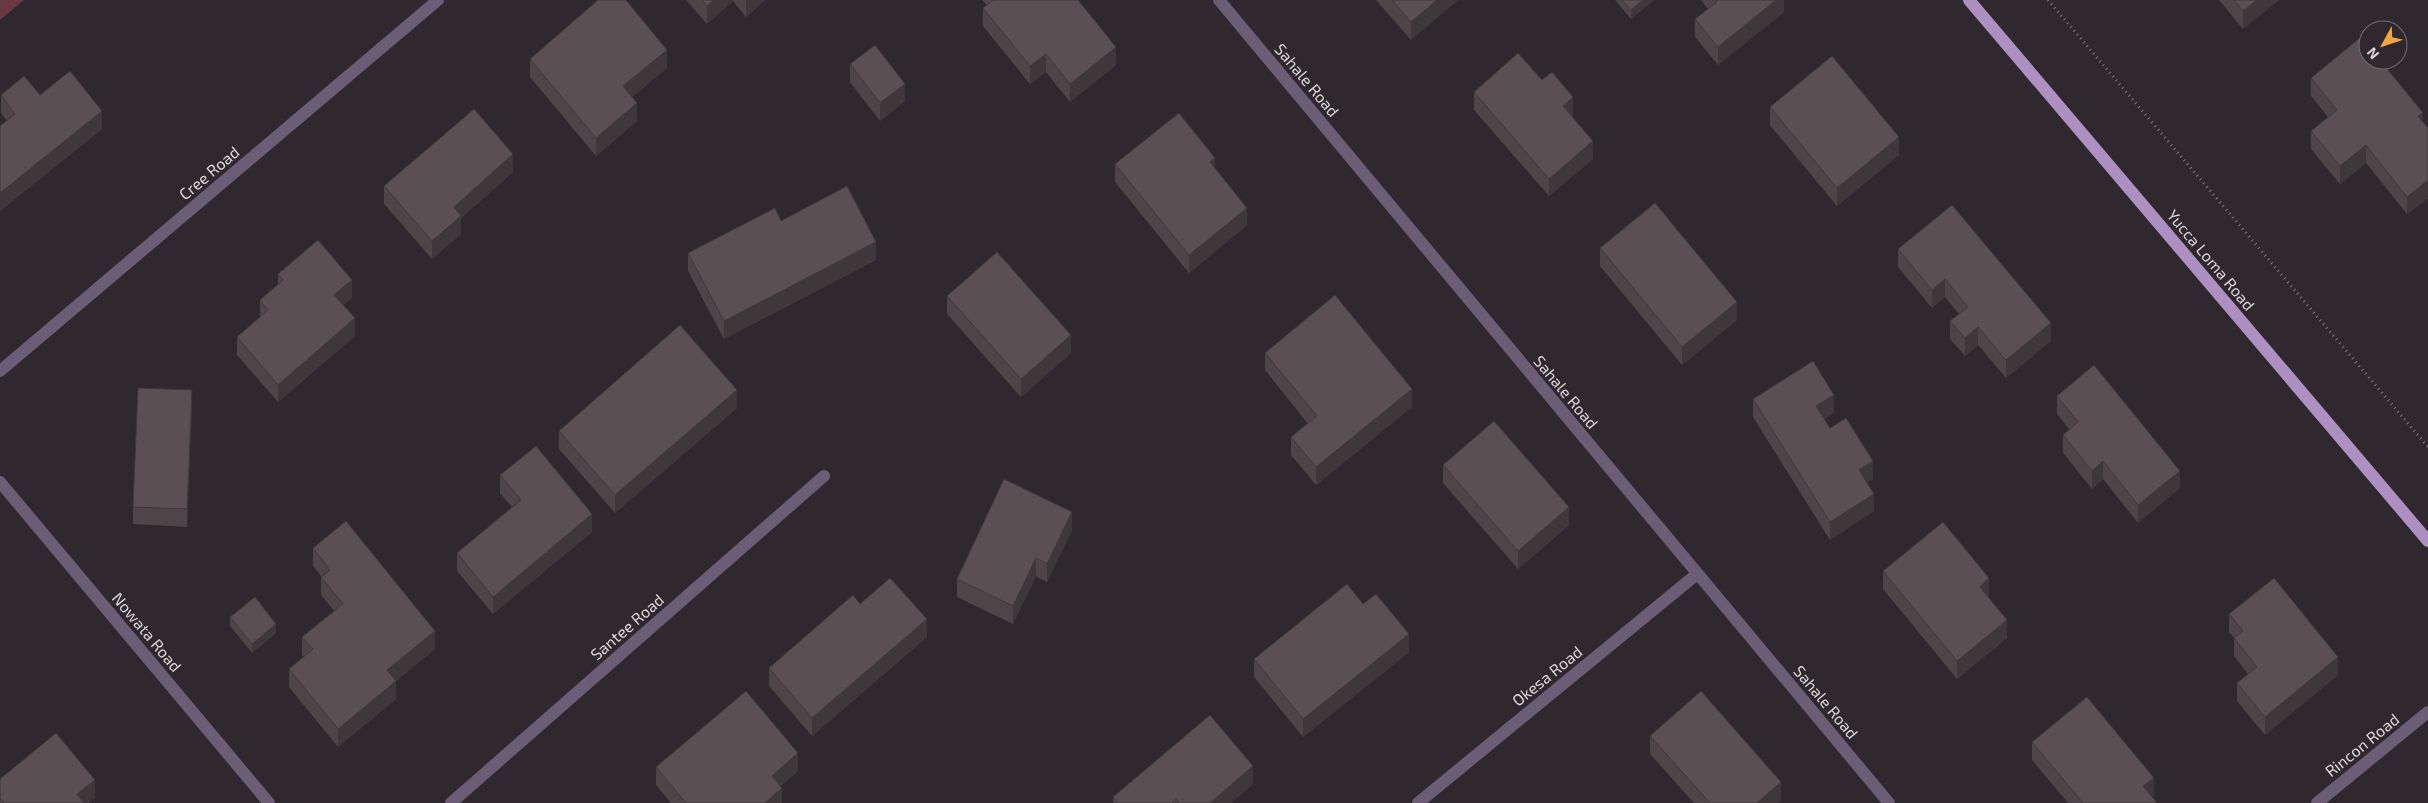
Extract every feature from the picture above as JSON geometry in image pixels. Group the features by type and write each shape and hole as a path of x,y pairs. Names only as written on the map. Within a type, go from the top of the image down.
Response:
{"main road":[{"name":"Yucca Loma Road","path":"1969,0 2428,541"}],"street":[{"name":"Cree Road","path":"0,371 438,0"},
{"name":"Sahale Road","path":"1219,0 1890,803"},
{"name":"Santee Road","path":"451,803 824,476"},
{"name":"Nowata Road","path":"0,482 270,803"},
{"name":"Okesa Road","path":"1418,803 1697,574"},
{"name":"Rincon Road","path":"2317,803 2428,712"}],"path":[{"path":"2048,0 2428,447"}],"shaded area":[{"path":"0,0 24,0 0,20"}],"building":[{"path":"598,0 626,0 667,50 623,86 637,103 596,138 530,59"},
{"path":"702,0 714,0 707,6"},
{"path":"993,0 1078,0 1116,47 1070,84 1046,54 1030,66 983,8"},
{"path":"1392,0 1437,0 1411,22"},
{"path":"1622,0 1643,0 1631,10"},
{"path":"1716,0 1776,0 1718,47 1695,19 1717,2"},
{"path":"2234,0 2257,0 2243,11"},
{"path":"2358,39 2358,70 2388,70 2423,113 2418,116 2428,128 2428,180 2407,197 2366,145 2340,166 2311,131 2337,110 2311,78"},
{"path":"875,45 905,84 880,103 850,64"},
{"path":"1518,53 1542,80 1552,72 1573,97 1563,106 1593,141 1549,179 1474,92"},
{"path":"1832,56 1899,137 1837,188 1770,107"},
{"path":"70,71 102,111 0,193 0,126 15,114 1,95 24,76 40,95"},
{"path":"474,109 513,154 454,207 461,216 432,241 384,186"},
{"path":"1179,113 1215,158 1210,162 1247,208 1189,255 1115,164"},
{"path":"847,186 876,242 724,321 688,253 775,208 781,221"},
{"path":"1655,203 1737,302 1682,347 1600,248"},
{"path":"1952,205 2051,323 2006,360 1978,327 1965,338 1950,321 1968,307 1945,279 1932,290 1898,249"},
{"path":"318,240 352,280 334,295 355,318 278,385 237,337 268,310 260,300 283,280 278,274"},
{"path":"997,252 1071,335 1021,379 947,296"},
{"path":"1335,295 1412,389 1316,467 1291,437 1317,416 1265,353"},
{"path":"680,325 737,390 615,495 559,431"},
{"path":"1813,361 1834,395 1816,406 1830,428 1846,418 1873,461 1859,470 1874,494 1830,522 1753,399"},
{"path":"2094,365 2180,471 2138,505 2103,461 2092,471 2063,435 2078,422 2057,396"},
{"path":"138,388 192,390 187,509 133,507"},
{"path":"1494,421 1569,507 1518,551 1443,465"},
{"path":"536,446 592,514 493,597 457,553 521,500 500,475"},
{"path":"1004,479 1072,512 1047,564 1036,558 1013,606 957,579"},
{"path":"346,521 435,631 387,670 396,681 338,729 289,669 313,649 302,637 343,604 321,577 330,570 313,548"},
{"path":"1943,522 1989,578 1980,587 2007,620 1957,661 1883,571"},
{"path":"890,578 927,619 812,718 769,668 853,595 860,604"},
{"path":"2274,578 2338,657 2265,717 2237,683 2257,667 2234,638 2243,631 2229,614"},
{"path":"1347,584 1363,604 1376,594 1409,634 1303,719 1254,659"},
{"path":"255,597 276,624 252,644 230,617"},
{"path":"746,691 798,753 772,776 782,788 765,803 686,803 656,767"},
{"path":"1701,691 1781,782 1757,803 1710,803 1650,736"},
{"path":"2087,697 2154,778 2143,786 2157,803 2083,803 2032,742"},
{"path":"1210,715 1253,766 1210,803 1179,803 1176,799 1172,803 1118,803 1113,797"},
{"path":"56,733 95,780 77,794 84,803 4,803 0,798 0,779"}]}
